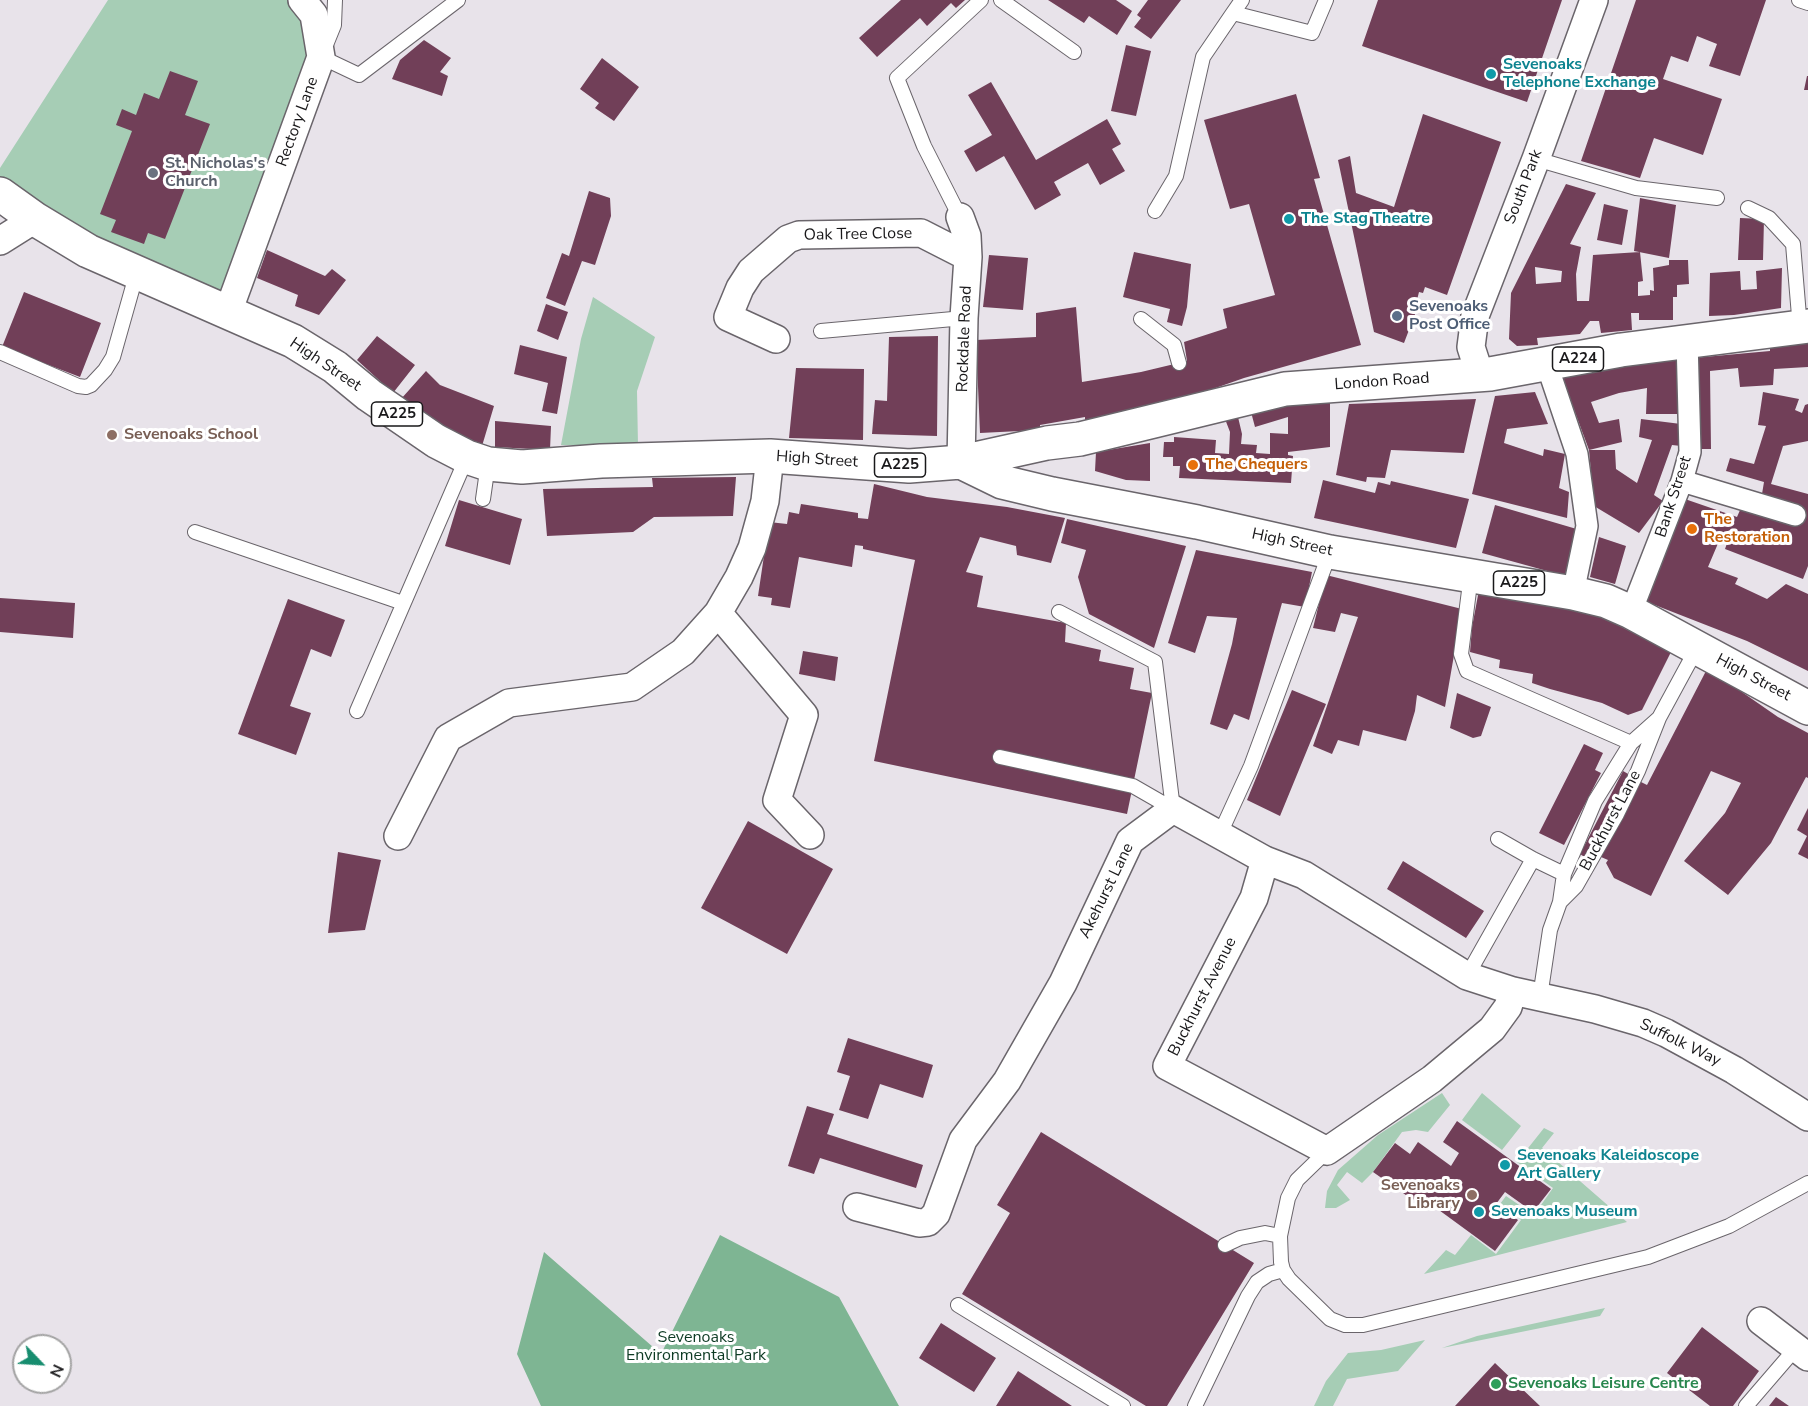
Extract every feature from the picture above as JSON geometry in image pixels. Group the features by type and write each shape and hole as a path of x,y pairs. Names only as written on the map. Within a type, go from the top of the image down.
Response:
{"main road":[{"name":"High Street","path":"0,195 88,251 293,342 335,368 369,395 436,441 478,460 522,467 601,461 770,456 909,466 961,462 1002,482 1052,494 1197,522 1330,552 1573,593 1606,601 1631,612 1808,708"},
{"name":"London Road","path":"961,462 1047,443 1080,439 1130,426 1190,406 1285,389 1480,375 1687,340 1804,327"},
{"path":"1047,443 1052,494"}],"street":[{"name":"Rectory Lane","path":"228,312 321,57 314,15 302,0"},
{"name":"South Park","path":"1480,375 1471,347 1475,316 1594,0"},
{"name":"Rockdale Road","path":"960,217 967,236 968,257 964,318 961,462"},
{"path":"0,241 35,219"},
{"name":"Oak Tree Close","path":"776,339 728,317 740,288 751,272 788,239 799,235 921,233 968,257"},
{"name":"Bank Street","path":"1631,612 1682,481 1690,452 1687,340"},
{"path":"1547,365 1577,454 1587,526 1573,593"},
{"path":"398,836 448,738 508,703 632,687 683,652 718,613 739,577 752,548 765,501 770,456"},
{"path":"1682,481 1794,515"},
{"path":"718,613 804,715 777,800 810,835"},
{"path":"1173,808 1219,836 1310,879 1467,976 1540,997"},
{"name":"Akehurst Lane","path":"857,1207 918,1223 927,1222 936,1214 963,1140 1007,1081 1063,983 1130,841 1173,808"},
{"name":"Buckhurst Avenue","path":"1266,860 1254,898 1167,1066 1327,1151"},
{"path":"1327,1151 1432,1079 1492,1029 1508,1007 1513,991"},
{"name":"Suffolk Way","path":"1540,997 1623,1016 1666,1033 1750,1079 1808,1117"},
{"path":"1761,1321 1802,1353"}],"lane":[{"path":"335,0 334,25 321,57 359,75 458,0"},
{"path":"960,217 924,146 897,78 981,0"},
{"path":"1001,0 1074,52"},
{"path":"1155,211 1176,176 1203,57 1242,0"},
{"path":"1233,13 1312,33 1326,0"},
{"path":"1799,0 1808,3"},
{"path":"1536,159 1636,188 1717,198"},
{"path":"1748,208 1768,218 1793,244 1804,327"},
{"path":"0,352 78,386 91,385 105,370 112,357 136,272"},
{"path":"820,331 964,318"},
{"path":"1141,319 1174,345 1179,363"},
{"path":"478,460 483,499"},
{"path":"357,711 403,603 478,460"},
{"path":"195,532 403,603"},
{"path":"1219,836 1251,766 1330,552"},
{"path":"1471,575 1461,654 1467,671 1631,743"},
{"path":"1059,612 1155,662 1173,808"},
{"name":"Buckhurst Lane","path":"1540,997 1550,930 1560,902 1576,886 1617,814 1638,771 1659,718 1697,648"},
{"path":"1560,902 1564,874 1595,801 1631,743 1659,718"},
{"path":"1000,757 1133,786 1173,808"},
{"path":"1498,838 1564,874"},
{"path":"1467,976 1533,859"},
{"path":"1327,1151 1297,1180 1288,1198 1280,1236 1281,1262 1289,1279 1330,1319 1345,1325 1363,1324 1657,1254 1730,1226 1808,1183"},
{"path":"1226,1245 1240,1238 1265,1233 1280,1236"},
{"path":"1195,1406 1257,1282 1269,1274 1283,1270"},
{"path":"958,1305 1124,1406"},
{"path":"1746,1406 1802,1353"}],"green space":[{"path":"108,0 295,0 315,57 226,297 85,239 0,180 0,168"},
{"path":"593,297 655,337 637,391 638,446 561,445 581,339"},
{"path":"1442,1093 1450,1105 1428,1132 1416,1130 1402,1132 1373,1172 1362,1183 1347,1172 1337,1185 1350,1200 1336,1208 1325,1208 1327,1191 1338,1170 1378,1135"},
{"path":"1482,1093 1521,1126 1502,1150 1462,1120"},
{"path":"1544,1128 1554,1133 1542,1148 1627,1222 1424,1274 1446,1250 1455,1255 1471,1235 1496,1254 1521,1220 1500,1204 1506,1196 1534,1215 1553,1188 1517,1162"},
{"name":"Sevenoaks Environmental Park","path":"720,1235 839,1297 899,1406 541,1406 517,1354 544,1252 661,1354"},
{"path":"1605,1308 1600,1316 1442,1348 1477,1336"},
{"path":"1425,1340 1398,1371 1347,1379 1333,1406 1314,1406 1326,1381 1348,1353 1381,1350"}],"building":[{"path":"901,0 965,0 956,8 951,3 927,26 920,18 877,57 859,38"},
{"path":"1048,0 1116,0 1132,11 1117,35 1089,16 1084,23"},
{"path":"1148,0 1181,0 1151,39 1134,27 1141,18 1137,15"},
{"name":"Sevenoaks Telephone Exchange","path":"1378,0 1562,0 1527,102 1362,46"},
{"path":"1636,0 1766,0 1740,76 1709,66 1717,44 1697,36 1688,62 1671,56 1663,79 1722,99 1703,155 1654,138 1640,178 1581,161"},
{"path":"424,40 451,58 440,72 448,76 442,96 392,79 400,60"},
{"path":"1126,45 1151,51 1136,116 1111,111"},
{"path":"602,58 639,87 614,121 595,108 599,103 580,89"},
{"name":"St. Nicholas's Church","path":"170,71 198,81 185,115 210,124 165,239 148,233 144,244 111,232 116,220 100,214 132,131 116,125 122,109 136,115 144,93 159,99"},
{"path":"1807,76 1808,90 1804,90"},
{"path":"991,82 1036,160 1107,119 1121,144 1112,149 1125,171 1100,185 1088,163 1054,182 1061,195 1035,210 1004,156 976,172 964,151 992,135 968,95"},
{"path":"1296,94 1320,178 1314,179 1361,345 1244,378 1187,398 1085,422 1085,417 1040,425 1040,430 980,433 976,340 1036,337 1036,313 1076,307 1082,382 1187,361 1184,342 1227,328 1223,309 1275,295 1249,204 1230,209 1204,120"},
{"path":"1423,114 1501,142 1447,295 1425,287 1423,293 1419,292 1417,300 1420,301 1404,343 1374,332 1338,160 1350,156 1356,193 1394,207"},
{"path":"1566,184 1596,193 1570,244 1581,247 1576,274 1577,301 1589,301 1593,255 1640,252 1643,281 1638,282 1638,296 1650,295 1650,290 1654,291 1653,268 1669,265 1669,260 1688,260 1689,284 1677,285 1677,297 1673,297 1673,320 1639,320 1639,313 1631,313 1632,330 1601,333 1599,321 1590,321 1580,334 1537,338 1538,345 1517,346 1509,339 1511,293","holes":["1535,267 1562,271 1561,282 1536,284"]},
{"path":"589,191 610,198 611,216 595,265 582,261 565,306 546,298 562,253 569,256"},
{"path":"1640,198 1676,205 1669,258 1634,251"},
{"path":"1604,204 1628,210 1622,245 1597,240"},
{"path":"1740,218 1764,219 1763,260 1738,260"},
{"path":"267,250 325,276 332,269 346,280 319,315 295,306 298,295 257,278"},
{"path":"1134,252 1191,264 1187,307 1182,326 1167,322 1170,309 1123,297"},
{"path":"989,255 1028,258 1023,310 983,307"},
{"path":"1782,268 1781,308 1709,316 1710,273 1740,271 1741,290 1757,289 1756,271"},
{"path":"24,292 101,323 80,377 2,347"},
{"path":"546,304 568,312 558,340 537,331"},
{"path":"377,336 415,365 393,393 357,360"},
{"path":"938,336 937,436 872,434 875,400 887,401 889,337"},
{"path":"1808,342 1808,367 1774,369 1773,385 1740,387 1738,368 1710,371 1711,449 1696,449 1693,358 1770,351 1770,345"},
{"path":"520,345 567,357 557,414 542,411 548,383 514,374"},
{"path":"1678,358 1677,414 1646,414 1647,388 1619,393 1591,402 1599,423 1619,419 1622,442 1589,450 1562,377 1644,360"},
{"path":"796,368 864,369 863,440 789,438"},
{"path":"426,371 440,385 494,406 482,446 423,418 401,399"},
{"path":"1535,392 1548,424 1507,429 1504,443 1543,456 1544,449 1565,454 1559,488 1569,492 1567,518 1472,494 1495,396"},
{"path":"1763,392 1799,399 1795,410 1802,413 1805,405 1808,404 1808,441 1783,446 1771,484 1808,494 1808,566 1803,579 1725,549 1732,529 1722,534 1708,567 1738,578 1735,584 1767,599 1786,584 1808,594 1808,671 1747,641 1642,600 1682,498 1737,517 1744,501 1761,500 1764,482 1726,471 1730,458 1754,464 1766,426 1758,425"},
{"path":"1330,398 1330,447 1288,452 1288,455 1293,456 1291,483 1179,478 1180,466 1173,466 1173,457 1163,457 1164,442 1174,442 1174,437 1216,440 1215,453 1229,454 1230,432 1225,419 1238,417 1242,434 1241,444 1257,445 1256,453 1270,454 1270,433 1288,434 1288,417 1255,427 1251,412 1293,402"},
{"path":"1476,399 1464,453 1391,450 1385,478 1367,477 1366,482 1336,475 1349,404"},
{"path":"1641,419 1681,424 1681,446 1672,445 1654,495 1663,501 1639,533 1594,506 1589,450 1615,450 1616,469 1637,483 1652,440 1639,437"},
{"path":"495,421 551,426 550,450 495,447"},
{"path":"1150,443 1150,481 1126,480 1095,471 1096,452"},
{"path":"736,477 733,516 654,517 633,532 547,536 543,489 653,487 652,478"},
{"path":"1323,480 1375,493 1378,482 1390,485 1391,481 1469,499 1456,548 1314,518"},
{"path":"874,484 927,497 1007,507 1065,518 1051,563 1017,555 1016,546 980,537 966,572 983,576 977,607 1066,623 1065,642 1101,650 1099,661 1134,668 1130,689 1152,693 1127,814 874,761 915,560 863,549 863,546 855,545 852,567 799,557 790,608 771,605 772,598 758,596 769,522 787,524 789,512 799,514 801,504 858,513 858,518 868,519"},
{"path":"459,500 522,519 510,565 445,546"},
{"path":"1495,505 1580,530 1569,577 1482,553"},
{"path":"1067,519 1186,546 1154,648 1089,614 1078,577 1086,550 1061,543"},
{"path":"1599,537 1626,546 1615,584 1590,577"},
{"path":"1196,550 1312,572 1305,607 1282,603 1249,720 1234,714 1227,730 1210,724 1237,618 1207,616 1195,653 1168,643"},
{"path":"1326,575 1462,609 1445,707 1417,695 1406,741 1363,730 1359,746 1338,740 1332,754 1313,746 1358,617 1341,613 1335,632 1313,628"},
{"path":"1479,590 1575,609 1602,617 1671,652 1642,710 1628,715 1602,703 1532,683 1533,674 1499,668 1500,660 1470,652"},
{"path":"0,598 75,603 73,638 0,632"},
{"path":"288,599 345,620 331,657 311,649 290,706 311,713 296,755 238,734"},
{"path":"803,651 838,657 835,681 799,674"},
{"path":"1706,671 1778,717 1808,733 1808,778 1806,777 1771,843 1728,895 1684,861 1725,813 1741,783 1711,771 1651,896 1614,878 1606,863 1608,860 1601,857 1639,781 1647,785"},
{"path":"1292,690 1326,704 1280,816 1247,800"},
{"path":"1457,693 1491,707 1481,736 1473,738 1450,728"},
{"path":"1584,744 1603,753 1595,770 1601,773 1564,845 1539,833"},
{"path":"1623,771 1630,775 1586,858 1580,854"},
{"path":"1808,808 1808,859 1798,854 1807,836 1797,830"},
{"path":"748,821 833,869 787,954 701,908"},
{"path":"338,852 381,860 365,930 328,933"},
{"path":"1403,861 1484,911 1466,938 1387,889"},
{"path":"848,1038 933,1065 923,1098 880,1084 868,1119 839,1110 850,1076 837,1072"},
{"path":"807,1106 834,1114 827,1134 923,1165 916,1188 820,1158 814,1174 788,1166"},
{"path":"1457,1121 1551,1189 1533,1212 1505,1192 1496,1204 1518,1220 1495,1251 1417,1194 1413,1200 1373,1172 1395,1143 1410,1154 1418,1142 1451,1166 1459,1153 1443,1142"},
{"path":"1041,1132 1254,1263 1167,1406 1146,1406 962,1294 1010,1213 997,1205"},
{"path":"941,1323 996,1358 974,1392 919,1358"},
{"path":"1702,1327 1759,1371 1733,1406 1710,1406 1667,1373"},
{"name":"Sevenoaks Leisure Centre","path":"1495,1363 1540,1406 1455,1406"},
{"path":"1018,1371 1072,1406 996,1406"},
{"path":"1776,1397 1789,1406 1769,1406"}],"place":[{"name":"Sevenoaks Telephone Exchange","path":"1491,74"},
{"name":"St. Nicholas's Church","path":"153,173"},
{"name":"The Stag Theatre","path":"1289,219"},
{"name":"Sevenoaks Post Office","path":"1397,316"},
{"name":"Sevenoaks School","path":"112,435"},
{"name":"The Chequers","path":"1193,465"},
{"name":"The Restoration","path":"1692,529"},
{"name":"Sevenoaks Kaleidoscope Art Gallery","path":"1505,1165"},
{"name":"Sevenoaks Library","path":"1472,1195"},
{"name":"Sevenoaks Museum","path":"1479,1212"},
{"name":"Sevenoaks Leisure Centre","path":"1496,1384"}]}
